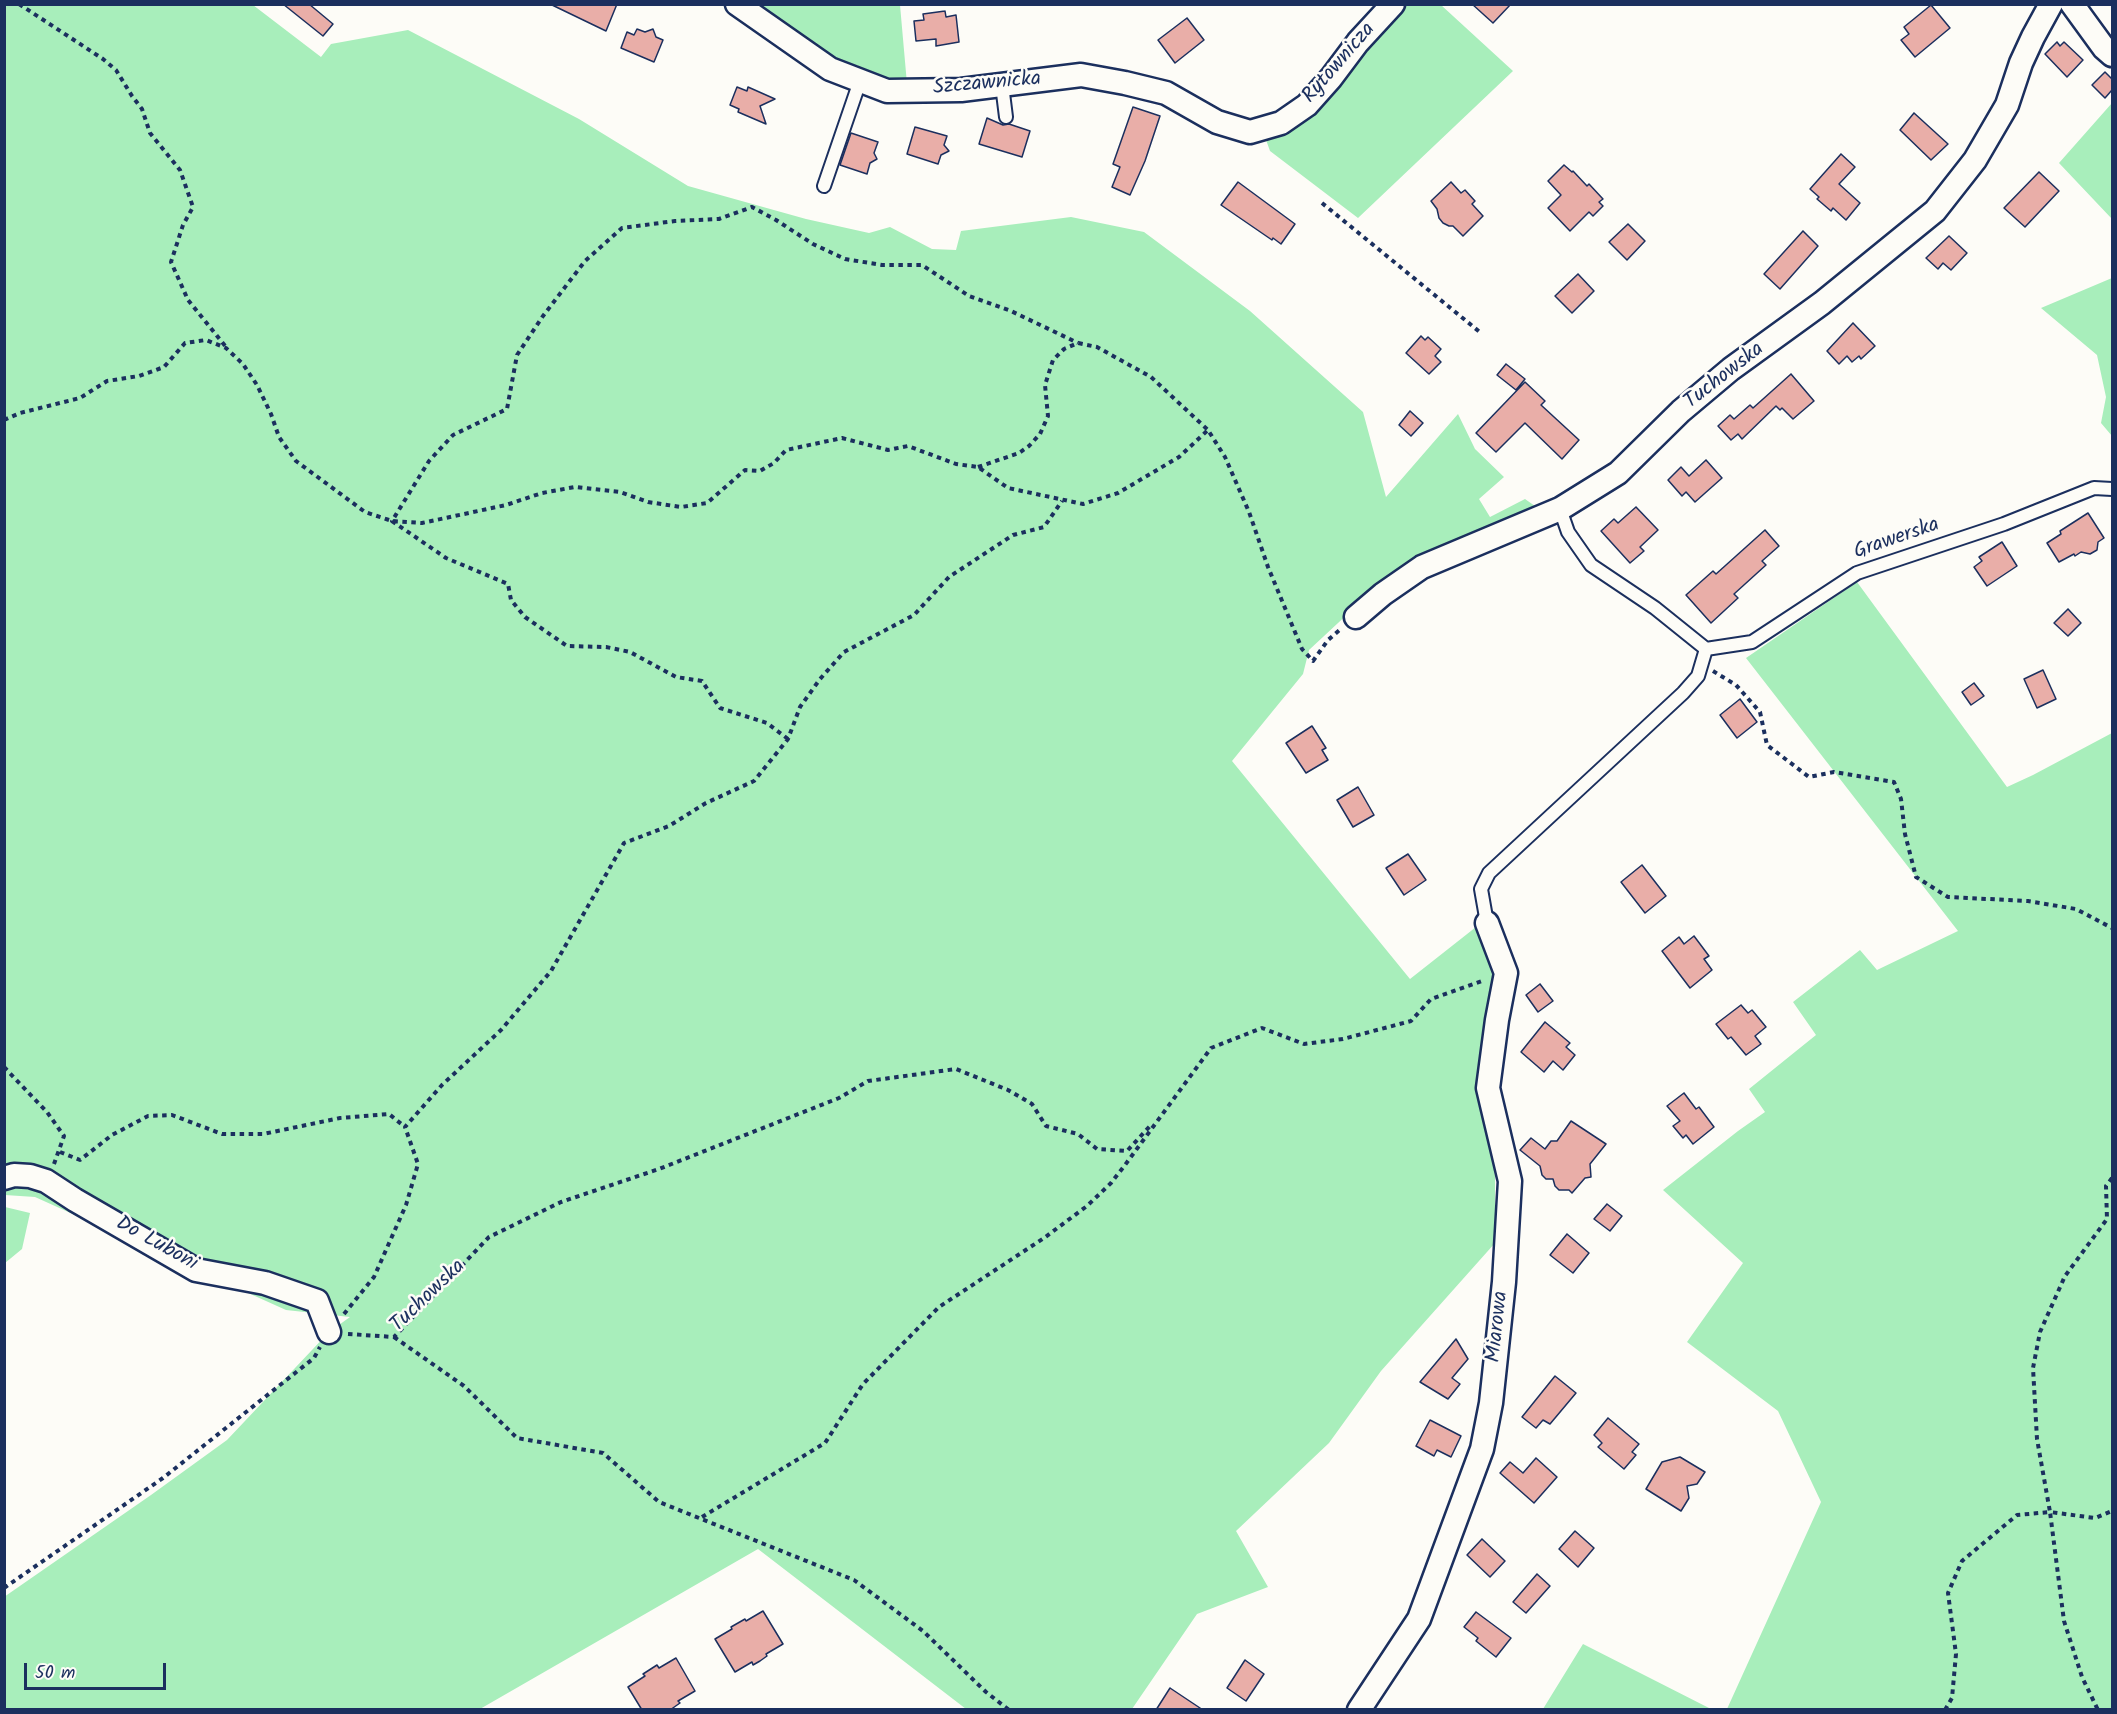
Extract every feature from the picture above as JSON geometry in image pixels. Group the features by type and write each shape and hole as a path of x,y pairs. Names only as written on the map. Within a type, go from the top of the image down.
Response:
{"street":[{"name":"Szczawnicka","path":"737,4 830,69 887,91 961,90 1081,75 1166,93 1217,122 1250,132"},
{"name":"Rytownicza","path":"1250,132 1281,123 1307,105 1358,42 1393,4"},
{"name":"Tuchowska","path":"1356,617 1383,594 1422,567 1560,508 1618,473 1681,411 1731,369 1822,303 1935,211 1975,160 2007,105 2021,63 2051,4"},
{"path":"2072,4 2112,56"},
{"path":"1487,923 1506,972"},
{"name":"Miarowa","path":"1359,1710 1419,1619 1482,1449 1491,1402 1504,1282 1510,1181 1488,1088 1506,972"},
{"name":"Do Luboni","path":"4,1178 14,1175 30,1176 46,1181 196,1270 265,1284 317,1301 329,1332"}],"lane":[{"path":"824,186 860,81"},
{"path":"1002,85 1006,117"},
{"name":"Grawerska","path":"1706,649 1752,642 1857,573 2004,525 2094,488 2112,489"},
{"path":"1487,923 1481,889 1489,873 1683,693 1698,676 1706,649 1655,608 1591,565 1568,532 1560,508"}],"path":[{"path":"19,4 116,70 142,109 150,133 180,170 193,207 183,225 171,262 188,300 226,348 243,364 257,385 279,437 296,461 365,512 392,520 422,523 575,487 620,492 648,502 681,507 707,502 745,470 760,471 774,463 786,450 842,438 888,450 908,446 956,464 978,467 1018,453 1029,446 1040,434 1048,416 1045,385 1053,360 1064,349 1078,343"},
{"path":"1322,203 1481,333"},
{"path":"392,520 429,461 453,435 507,409 517,355 585,261 622,228 675,221 719,219 752,207 813,244 845,259 882,265 922,265 969,296 1011,311 1078,343 1105,351 1151,376 1209,430 1225,457 1250,512 1268,567 1302,649 1313,661 1328,640 1356,617"},
{"path":"4,420 20,413 80,398 106,381 139,376 164,367 185,343 206,340 226,348"},
{"path":"978,467 1008,488 1083,504 1118,493 1179,457 1209,430"},
{"path":"405,1127 442,1086 501,1030 551,971 624,843 669,826 706,803 754,781 788,739 800,706 844,652 914,615 949,577 1013,535 1044,527 1062,501"},
{"path":"392,520 446,558 508,584 511,600 525,617 567,646 606,647 630,652 676,677 702,681 720,708 767,723 788,739"},
{"path":"1705,666 1736,685 1760,712 1767,745 1809,777 1834,772 1894,782 1901,799 1905,834 1916,877 1948,897 2028,901 2076,909 2112,928"},
{"path":"702,1517 825,1443 863,1384 939,1307 1044,1238 1087,1206 1111,1183 1210,1048 1262,1028 1304,1044 1344,1039 1411,1021 1431,999 1506,972"},
{"path":"4,1067 46,1112 64,1136 60,1152 46,1181"},
{"name":"Tuchowska","path":"329,1332 393,1337 489,1237 561,1202 659,1169 839,1098 868,1081 956,1069 1008,1090 1032,1104 1046,1126 1077,1134 1097,1149 1127,1151 1161,1115"},
{"path":"4,1588 164,1478 314,1358 329,1332 374,1277 406,1205 418,1164 405,1127 389,1114 340,1118 263,1134 222,1134 172,1115 148,1116 112,1135 80,1160 60,1152"},
{"path":"2098,1709 2082,1677 2064,1621 2050,1512 2037,1439 2033,1368 2040,1332 2065,1276 2107,1219 2106,1186 2112,1178"},
{"path":"393,1337 464,1386 517,1438 603,1453 659,1502 702,1517 854,1580 922,1631 986,1692 1009,1710"},
{"path":"1945,1710 1952,1698 1956,1654 1948,1593 1962,1561 2017,1515 2050,1512 2095,1518 2112,1511"}],"green space":[{"path":"5,5 253,5 321,57 331,44 408,30 579,119 688,186 806,219 869,233 890,227 932,249 956,250 961,231 1071,217 1144,232 1250,311 1363,412 1386,497 1458,414 1475,449 1504,477 1479,499 1490,517 1525,499 1542,511 1381,583 1309,650 1303,674 1232,761 1410,979 1476,927 1493,966 1491,1024 1480,1081 1495,1176 1495,1243 1381,1371 1329,1443 1236,1531 1268,1587 1197,1614 1132,1709 966,1709 758,1549 480,1709 5,1709 4,1597 227,1440 329,1332 350,1317 286,1310 35,1197 5,1195"},
{"path":"755,5 900,5 907,84 875,80 857,65 840,69"},
{"path":"1404,5 1441,5 1513,71 1358,218 1270,151 1265,137 1297,126 1333,92 1354,61"},
{"path":"2112,103 2112,219 2059,163"},
{"path":"2112,278 2112,436 2101,423 2106,397 2097,355 2041,308"},
{"path":"1857,582 2007,787 2112,733 2112,1709 1727,1709 1821,1502 1778,1411 1687,1342 1743,1263 1663,1190 1765,1112 1749,1089 1816,1035 1793,1002 1860,950 1877,970 1958,931 1746,658"},
{"path":"5,1207 30,1213 22,1249 5,1263"},
{"path":"1583,1644 1711,1709 1543,1709"}],"building":[{"path":"283,4 309,4 333,24 323,36"},
{"path":"550,4 617,4 606,31"},
{"path":"1472,4 1511,4 1493,23"},
{"path":"1931,5 1950,28 1915,57 1901,40 1909,34 1904,27"},
{"path":"945,11 946,17 956,15 959,42 936,46 936,39 916,41 914,21 924,20 923,14"},
{"path":"1187,18 1204,40 1175,63 1158,40"},
{"path":"637,29 645,32 653,29 656,37 663,40 654,62 621,48 627,32 634,35"},
{"path":"2057,42 2060,46 2064,42 2083,60 2067,77 2045,54"},
{"path":"2105,72 2112,79 2112,90 2105,98 2092,85"},
{"path":"737,87 747,91 748,87 775,99 760,106 766,124 738,112 739,109 730,105"},
{"path":"1133,107 1160,116 1145,161 1130,195 1112,187 1120,167 1113,164"},
{"path":"1914,113 1948,144 1931,160 1900,130"},
{"path":"987,118 1003,125 1009,124 1030,131 1022,157 979,144"},
{"path":"915,127 947,136 944,145 949,151 941,155 938,164 907,154"},
{"path":"851,133 878,142 874,153 877,159 870,163 867,174 840,165"},
{"path":"1841,154 1855,167 1839,184 1860,203 1846,220 1833,208 1831,211 1817,199 1819,197 1810,189"},
{"path":"1564,165 1587,186 1589,184 1603,199 1599,202 1603,206 1593,216 1589,212 1570,231 1548,208 1561,195 1548,181"},
{"path":"2039,172 2059,191 2025,227 2004,208"},
{"path":"1238,182 1295,224 1281,244 1221,205"},
{"path":"1451,182 1461,193 1465,190 1475,201 1472,204 1483,216 1463,236 1453,226 1443,223 1431,201"},
{"path":"1628,224 1645,241 1627,260 1609,242"},
{"path":"1803,231 1818,246 1780,289 1764,274"},
{"path":"1949,236 1967,253 1951,270 1943,263 1938,269 1926,258"},
{"path":"1578,274 1594,291 1572,313 1555,296"},
{"path":"1853,323 1875,346 1861,359 1859,356 1852,362 1847,356 1839,364 1827,351"},
{"path":"1421,336 1425,340 1428,337 1441,349 1435,356 1441,362 1429,374 1406,353"},
{"path":"1506,364 1525,379 1516,390 1497,375"},
{"path":"1791,374 1814,401 1793,419 1782,408 1780,410 1776,406 1742,439 1738,434 1731,440 1718,426 1730,415 1734,419 1750,405 1753,408"},
{"path":"1525,382 1545,401 1541,405 1579,440 1562,459 1525,423 1496,452 1476,433"},
{"path":"1410,411 1423,423 1411,436 1399,425"},
{"path":"1706,460 1722,478 1695,502 1686,492 1682,496 1668,480 1681,467 1689,476"},
{"path":"1636,507 1658,530 1640,547 1644,551 1630,563 1601,531 1614,519 1618,523"},
{"path":"2088,513 2104,538 2098,542 2097,550 2090,554 2081,552 2075,556 2074,554 2059,562 2047,543 2061,534 2060,531"},
{"path":"1765,530 1779,546 1762,561 1766,565 1734,594 1738,598 1711,623 1686,595 1713,571 1716,574"},
{"path":"2002,542 2017,566 1987,586 1974,567 1982,561 1979,557"},
{"path":"2068,609 2081,623 2068,636 2054,623"},
{"path":"2043,670 2056,699 2037,708 2024,679"},
{"path":"1974,683 1984,696 1971,705 1962,692"},
{"path":"1740,699 1757,722 1737,738 1720,715"},
{"path":"1312,726 1326,748 1322,750 1328,760 1306,773 1286,743"},
{"path":"1358,787 1374,815 1353,827 1337,800"},
{"path":"1408,854 1426,880 1404,895 1386,868"},
{"path":"1642,865 1666,896 1645,913 1621,882"},
{"path":"1694,936 1709,956 1704,959 1712,970 1690,988 1662,951 1679,937 1684,944"},
{"path":"1540,984 1553,1001 1538,1012 1526,995"},
{"path":"1741,1005 1748,1013 1752,1010 1766,1027 1755,1036 1761,1044 1746,1055 1731,1037 1728,1039 1716,1024"},
{"path":"1545,1022 1570,1043 1566,1047 1575,1055 1563,1070 1553,1061 1544,1072 1521,1052"},
{"path":"1684,1093 1696,1109 1699,1107 1714,1127 1693,1144 1686,1135 1683,1138 1673,1126 1680,1121 1667,1106"},
{"path":"1571,1121 1606,1144 1590,1164 1591,1177 1585,1178 1572,1193 1569,1190 1559,1190 1553,1179 1546,1179 1542,1175 1540,1166 1520,1150 1531,1138 1545,1149 1551,1141 1557,1141"},
{"path":"1607,1204 1622,1216 1610,1231 1594,1219"},
{"path":"1567,1234 1589,1253 1573,1273 1550,1255"},
{"path":"1456,1339 1468,1359 1452,1378 1460,1384 1448,1399 1420,1382"},
{"path":"1555,1376 1576,1393 1550,1424 1543,1420 1536,1428 1522,1417"},
{"path":"1608,1418 1639,1444 1632,1452 1636,1455 1624,1469 1598,1447 1602,1443 1594,1435"},
{"path":"1430,1420 1461,1436 1451,1457 1437,1450 1434,1456 1416,1446"},
{"path":"1680,1457 1705,1472 1697,1484 1687,1486 1689,1498 1681,1511 1646,1489 1662,1462"},
{"path":"1536,1458 1557,1477 1534,1503 1500,1473 1510,1462 1523,1473"},
{"path":"1575,1531 1594,1548 1578,1567 1559,1549"},
{"path":"1482,1539 1505,1561 1490,1577 1467,1555"},
{"path":"1537,1574 1550,1586 1526,1613 1513,1602"},
{"path":"763,1611 783,1644 766,1654 767,1656 760,1661 753,1665 752,1662 735,1672 715,1639 732,1629 731,1627"},
{"path":"1476,1612 1511,1638 1496,1657 1476,1641 1478,1638 1464,1627"},
{"path":"676,1658 695,1691 678,1701 680,1703 670,1710 642,1710 628,1687 657,1665 659,1668"},
{"path":"1245,1660 1264,1674 1246,1701 1227,1688"},
{"path":"1170,1688 1203,1710 1156,1710"}]}
